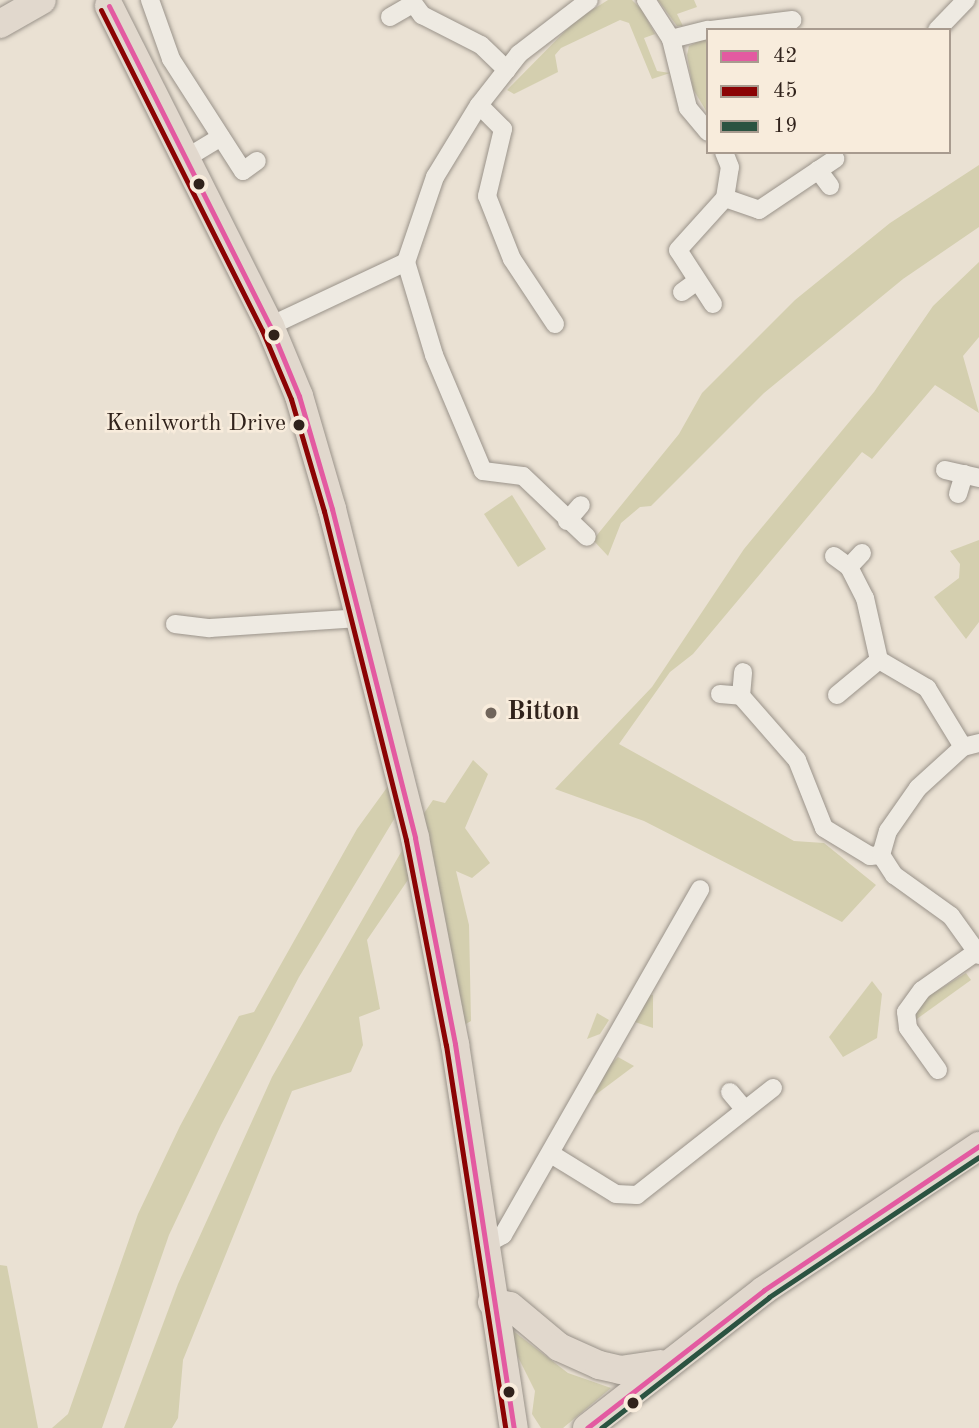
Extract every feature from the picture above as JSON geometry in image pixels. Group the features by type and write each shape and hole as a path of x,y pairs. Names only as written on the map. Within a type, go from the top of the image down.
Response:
{"main road":[{"path":"0,24 42,0"},
{"path":"107,2 183,160 270,326 299,396 359,618 420,866 514,1428"},
{"path":"587,1428 663,1364 880,1209 979,1146"},
{"path":"492,1302 510,1306 559,1346 599,1365 620,1370 663,1364"}],"street":[{"path":"150,0 167,51 243,171 257,160"},
{"path":"587,537 567,521 523,476 483,471 434,355 405,262 436,177 479,105 507,70 589,0"},
{"path":"646,0 671,39 688,108 706,130"},
{"path":"939,28 967,0"},
{"path":"390,17 411,2 481,45 507,70"},
{"path":"726,28 792,20"},
{"path":"671,39 706,31"},
{"path":"479,105 503,129 488,196 512,259 555,324"},
{"path":"183,160 221,137"},
{"path":"713,304 689,287 678,250 725,198 730,167 725,154"},
{"path":"725,198 759,210 835,159"},
{"path":"818,170 830,186"},
{"path":"270,326 405,262"},
{"path":"945,470 971,476 958,494"},
{"path":"567,521 581,505"},
{"path":"849,567 862,553"},
{"path":"834,556 849,567 864,598 879,660 927,688 971,745 918,788 888,831 881,855 894,875 951,916 978,954 922,990 906,1012 908,1028 938,1070"},
{"path":"175,624 210,628 359,618"},
{"path":"837,695 879,660"},
{"path":"741,696 743,672"},
{"path":"720,694 741,696 797,760 824,828 870,856 881,855"},
{"path":"483,1246 503,1235 700,889"},
{"path":"551,1153 616,1194 638,1195 773,1088"},
{"path":"730,1092 745,1110"}],"shaded area":[{"path":"608,0 632,0 642,10 655,34 644,38 657,71 670,73 652,79 629,23 620,20 561,48 555,55 558,72 514,94 507,90 576,20"},
{"path":"658,0 694,0 697,7 677,14 683,26 677,26"},
{"path":"706,38 706,111 693,89 687,55 689,46"},
{"path":"979,165 979,227 903,279 764,393 651,506 640,507 621,523 608,556 593,540 679,434 702,393 795,300 890,223"},
{"path":"979,262 979,337 963,356 979,413 935,385 872,459 862,452 693,654 670,672 619,744 794,841 824,843 876,885 842,922 644,821 555,789 652,687 744,549 874,392 933,306"},
{"path":"512,495 546,549 518,567 484,514"},
{"path":"979,540 979,622 966,639 934,597 959,578 960,564 950,551"},
{"path":"473,760 488,774 465,828 490,863 472,878 456,871 469,925 471,1021 464,1025 420,819 433,800 445,803"},
{"path":"391,782 399,811 299,977 221,1125 169,1235 102,1428 52,1428 68,1414 138,1214 180,1126 239,1016 254,1012 357,829"},
{"path":"408,840 414,871 367,940 380,1009 359,1017 363,1045 351,1072 292,1091 183,1360 178,1418 172,1428 124,1428 178,1284 272,1077"},
{"path":"966,973 971,980 914,1021 919,1002"},
{"path":"872,981 882,994 877,1038 843,1057 829,1037"},
{"path":"649,994 653,995 653,1028 635,1022"},
{"path":"597,1013 609,1020 600,1034 587,1039"},
{"path":"618,1057 634,1066 594,1096 608,1067"},
{"path":"0,1265 7,1266 38,1428 0,1428"},
{"path":"512,1330 568,1373 611,1388 563,1428 541,1428 532,1414 535,1391 511,1343"}],"transit line":[{"name":"42","path":"109,6 270,326 299,396 332,509 415,838 455,1044 514,1428"},
{"name":"45","path":"101,10 262,330 291,399 324,511 406,840 446,1045 505,1428"},
{"name":"42","path":"587,1428 764,1290 979,1146"},
{"name":"19","path":"601,1428 769,1297 979,1157"}],"place":[{"name":"Kenilworth Drive","path":"299,425"},
{"name":"Bitton","path":"491,713"}]}
